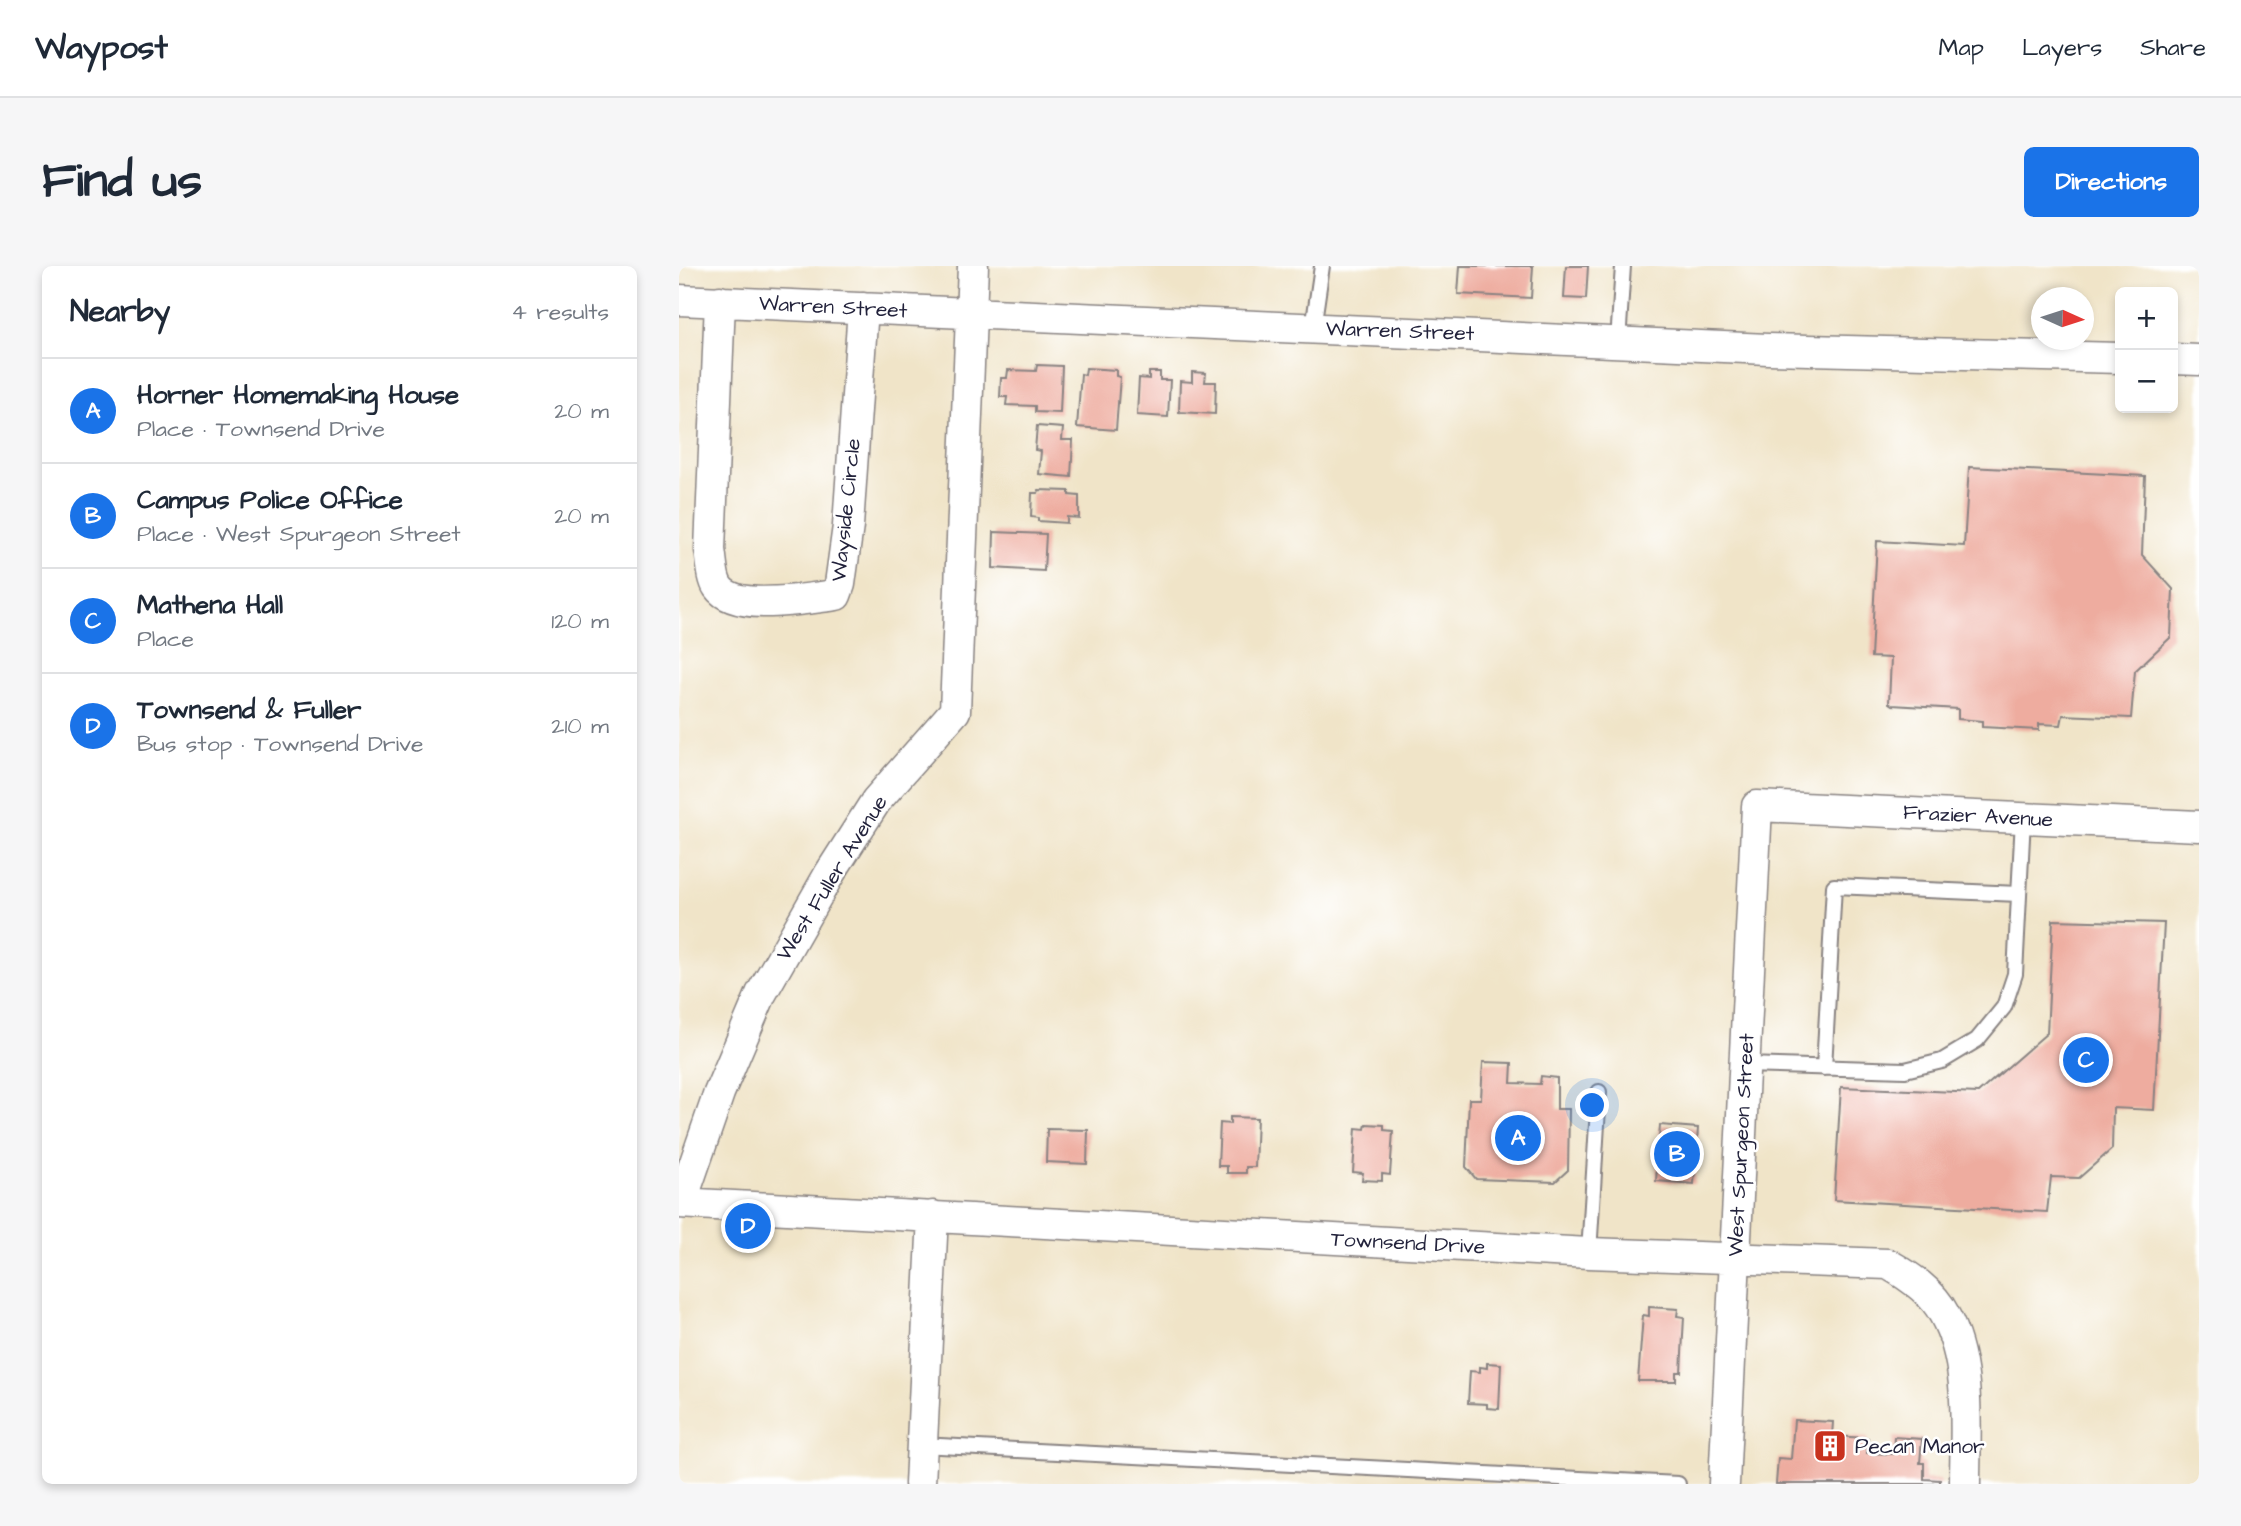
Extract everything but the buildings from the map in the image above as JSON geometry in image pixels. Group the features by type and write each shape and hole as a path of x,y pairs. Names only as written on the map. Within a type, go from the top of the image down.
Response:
{"street":[{"name":"West Fuller Avenue","path":"680,1203 719,1093 761,994 830,873 876,801 955,711 973,266"},
{"name":"Warren Street","path":"679,300 1768,349 2115,358"},
{"name":"Wayside Circle","path":"720,301 710,550 716,585 725,595 759,602 836,595 840,584 848,526 863,308"},
{"path":"2178,359 2199,360"},
{"name":"Frazier Avenue","path":"1758,806 2199,826"},
{"name":"West Spurgeon Street","path":"1724,1484 1758,806"},
{"name":"Townsend Drive","path":"680,1203 1589,1253 1888,1265 1913,1279 1944,1312 1958,1347 1965,1404 1965,1484"},
{"path":"920,1484 933,1216"}],"lane":[{"path":"1313,328 1322,266"},
{"path":"1618,342 1623,266"},
{"path":"1745,1065 1905,1070 1942,1061 1977,1040 2004,1007 2015,974 2024,818"},
{"path":"1824,1068 1834,886 2019,894"},
{"path":"1589,1253 1599,1093"},
{"path":"922,1444 1678,1484"}],"place":[{"name":"Mathena Hall","path":"2086,1060"},
{"name":"Horner Homemaking House","path":"1518,1138"},
{"name":"Campus Police Office","path":"1677,1154"},
{"name":"Townsend & Fuller","path":"748,1226"},
{"name":"Pecan Manor","path":"1830,1446"}]}
